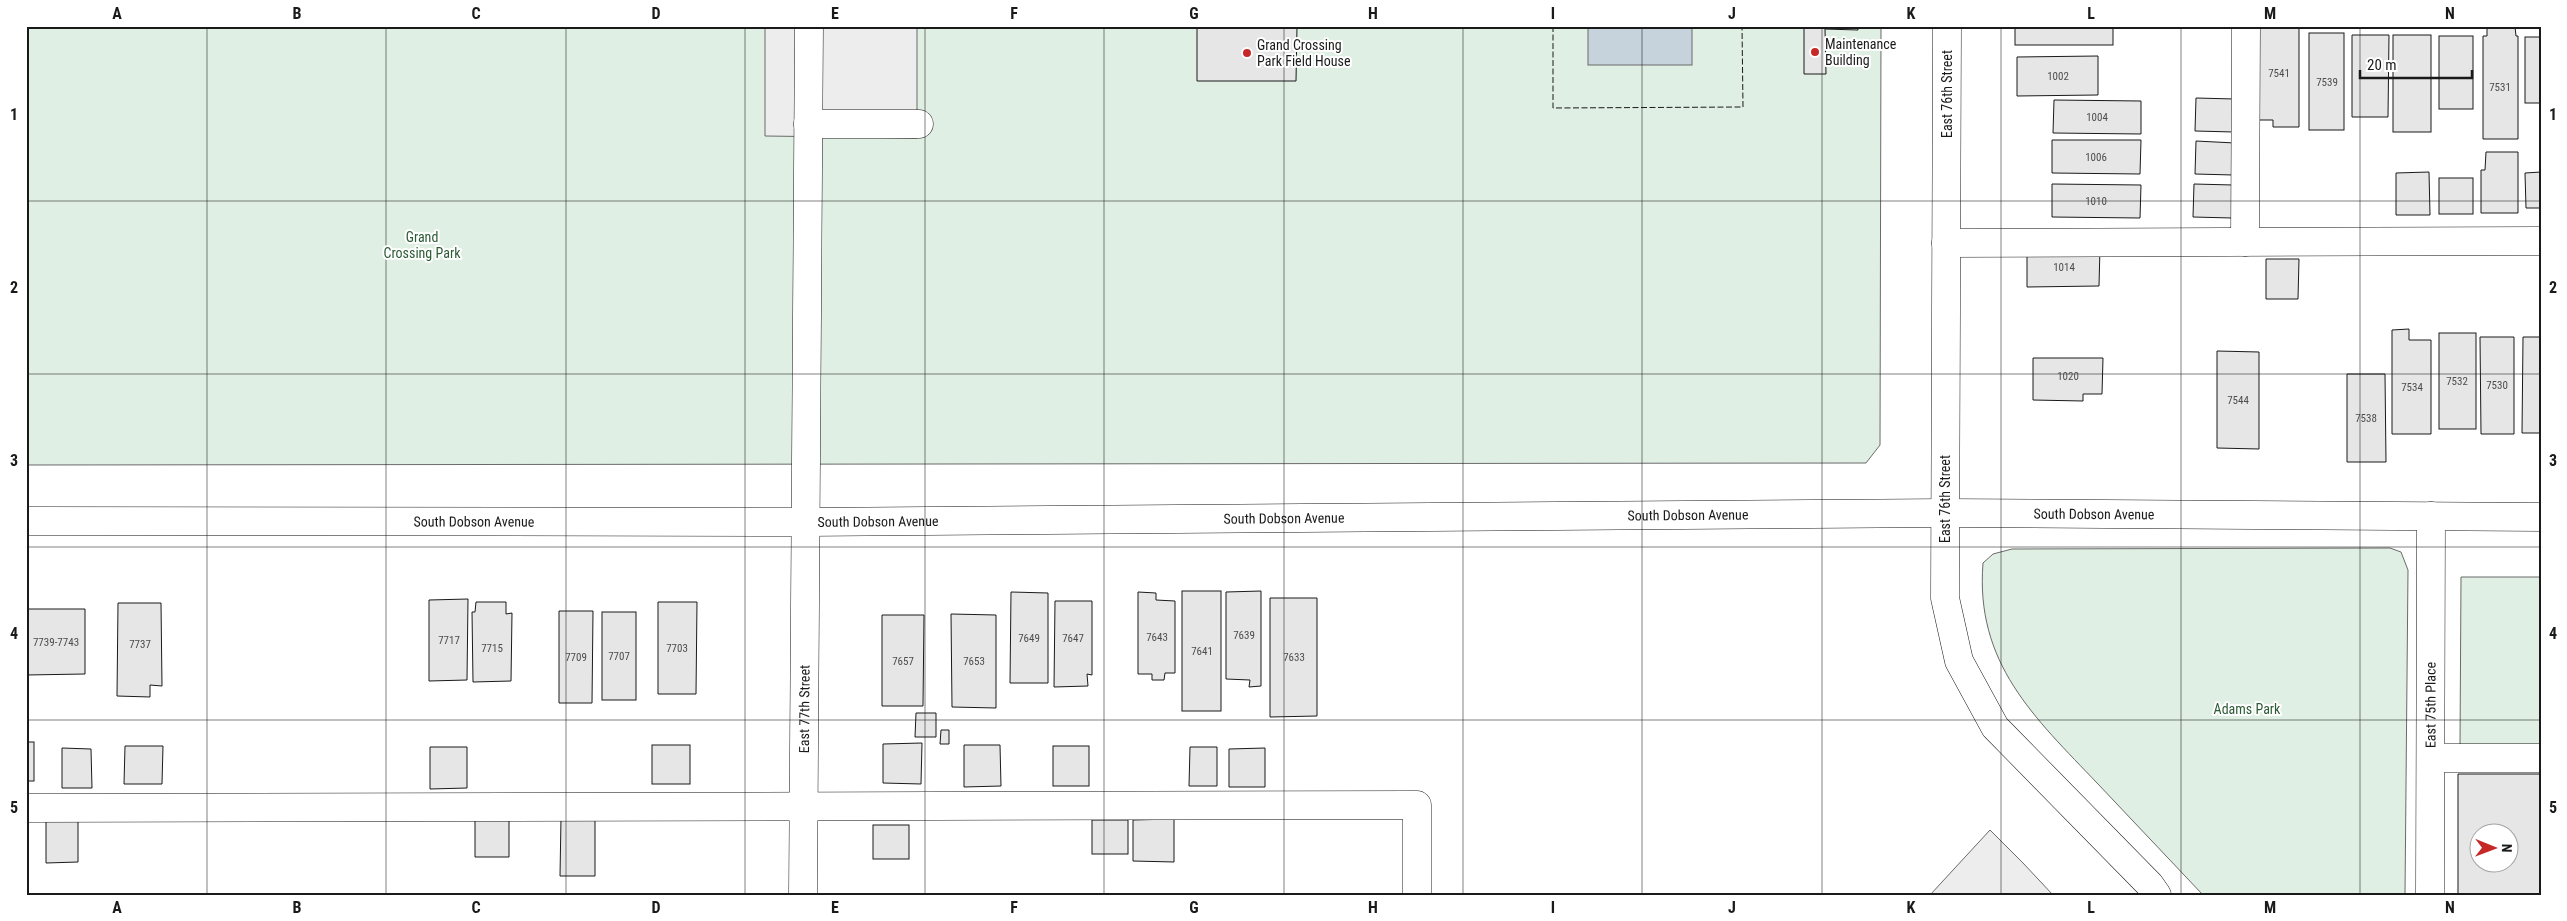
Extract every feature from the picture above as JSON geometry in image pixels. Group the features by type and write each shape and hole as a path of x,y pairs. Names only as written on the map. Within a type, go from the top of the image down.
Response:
{"street":[{"name":"East 77th Street","path":"802,895 809,26"},
{"name":"East 76th Street","path":"1947,26 1945,598 1959,661 1995,727 2150,885 2157,895"},
{"path":"2245,242 2246,26"},
{"path":"808,124 919,124"},
{"path":"1946,243 2541,241"},
{"name":"South Dobson Avenue","path":"26,521 806,522 1945,513 2541,517"},
{"name":"East 75th Place","path":"2430,895 2431,516"},
{"path":"2430,758 2541,758"},
{"path":"26,808 1417,806 1418,895"}],"green space":[{"name":"Grand Crossing Park","path":"26,26 1881,26 1880,445 1866,463 26,465"},
{"name":"Adams Park","path":"2390,548 2401,552 2408,570 2405,895 2203,895 2031,711 1999,659 1989,630 1983,598 1983,563 1993,554 2012,549"},
{"path":"2461,577 2541,577 2541,745 2460,745"}],"shaded area":[{"path":"765,26 917,26 917,138 765,136"},
{"path":"1588,26 1692,26 1692,65 1588,65"},
{"path":"1990,830 2023,863 2053,895 1930,895"}],"building":[{"name":"Grand Crossing Park Field House","path":"1197,26 1297,26 1296,81 1197,81"},
{"name":"Maintenance Building","path":"1804,26 1858,26 1858,30 1825,29 1826,74 1804,74"},
{"path":"2015,26 2113,26 2113,45 2015,45"},
{"path":"2259,26 2299,26 2299,127 2273,127 2273,120 2259,120"},
{"path":"2515,27 2516,36 2518,36 2518,139 2483,139 2483,36 2487,36 2487,28"},
{"path":"2309,33 2344,33 2344,130 2309,130"},
{"path":"2352,35 2389,35 2388,117 2352,117"},
{"path":"2393,35 2431,35 2431,132 2393,132"},
{"path":"2439,36 2473,36 2473,109 2439,109"},
{"path":"2525,37 2541,37 2541,103 2525,103"},
{"path":"2098,56 2098,95 2017,96 2017,57"},
{"path":"2196,98 2235,99 2234,132 2195,131"},
{"path":"2054,100 2141,101 2141,134 2053,133"},
{"path":"2052,140 2141,140 2140,174 2052,173"},
{"path":"2196,141 2235,143 2233,175 2195,174"},
{"path":"2486,152 2518,152 2518,213 2481,213 2481,170 2485,170"},
{"path":"2429,172 2430,215 2396,215 2396,173"},
{"path":"2541,172 2541,208 2526,208 2525,173"},
{"path":"2439,178 2473,178 2473,214 2439,214"},
{"path":"2052,184 2141,185 2140,218 2052,217"},
{"path":"2194,184 2233,185 2232,218 2193,217"},
{"path":"2027,248 2100,248 2099,286 2027,287"},
{"path":"2266,259 2299,259 2298,299 2266,299"},
{"path":"2409,329 2409,340 2431,340 2431,434 2392,434 2392,330"},
{"path":"2439,333 2476,333 2476,429 2439,429"},
{"path":"2480,337 2514,337 2514,434 2481,434"},
{"path":"2523,337 2541,337 2541,433 2522,433"},
{"path":"2217,351 2259,352 2259,449 2217,448"},
{"path":"2033,358 2103,358 2102,394 2083,394 2083,401 2033,400"},
{"path":"2347,374 2385,374 2386,462 2347,462"},
{"path":"1182,591 1221,591 1221,711 1182,711"},
{"path":"1261,591 1261,686 1249,687 1250,680 1226,679 1226,592"},
{"path":"1011,592 1048,593 1048,683 1010,683"},
{"path":"1138,592 1156,593 1156,600 1175,601 1175,673 1165,673 1164,680 1152,680 1152,674 1138,674"},
{"path":"1270,598 1317,598 1317,716 1270,717"},
{"path":"468,599 467,680 429,681 429,600"},
{"path":"1055,601 1092,601 1092,675 1087,674 1088,686 1054,687"},
{"path":"476,602 506,602 506,614 512,613 511,681 473,682 472,612 475,612"},
{"path":"658,602 697,602 696,694 658,694"},
{"path":"118,603 161,603 162,686 150,685 150,697 117,696"},
{"path":"26,609 85,609 85,674 26,675"},
{"path":"559,611 593,611 592,703 559,703"},
{"path":"602,612 636,612 636,700 602,700"},
{"path":"951,614 996,615 996,708 952,707"},
{"path":"882,615 924,615 923,706 882,706"},
{"path":"916,713 936,713 936,737 915,737"},
{"path":"941,730 949,730 949,744 940,744"},
{"path":"26,742 34,742 34,781 26,781"},
{"path":"922,743 921,784 883,783 883,744"},
{"path":"652,745 690,745 690,784 652,784"},
{"path":"964,745 1000,745 1001,786 964,787"},
{"path":"125,746 163,746 162,784 124,784"},
{"path":"1053,746 1089,746 1089,786 1053,786"},
{"path":"430,747 467,747 467,788 430,789"},
{"path":"1190,747 1217,747 1217,786 1189,786"},
{"path":"62,748 91,749 92,788 62,788"},
{"path":"1265,748 1265,787 1229,787 1229,749"},
{"path":"2458,774 2541,774 2541,895 2458,895"},
{"path":"561,818 595,818 595,876 560,876"},
{"path":"475,819 509,820 509,857 475,857"},
{"path":"1174,819 1174,862 1133,861 1133,820"},
{"path":"46,820 78,820 78,862 46,863"},
{"path":"1092,820 1128,820 1128,854 1092,854"},
{"path":"873,825 909,825 909,859 873,859"}],"fence":[{"path":"1553,26 1553,108 1743,107 1742,26"}],"place":[{"name":"Maintenance Building","path":"1815,52"},
{"name":"Grand Crossing Park Field House","path":"1247,53"}]}
